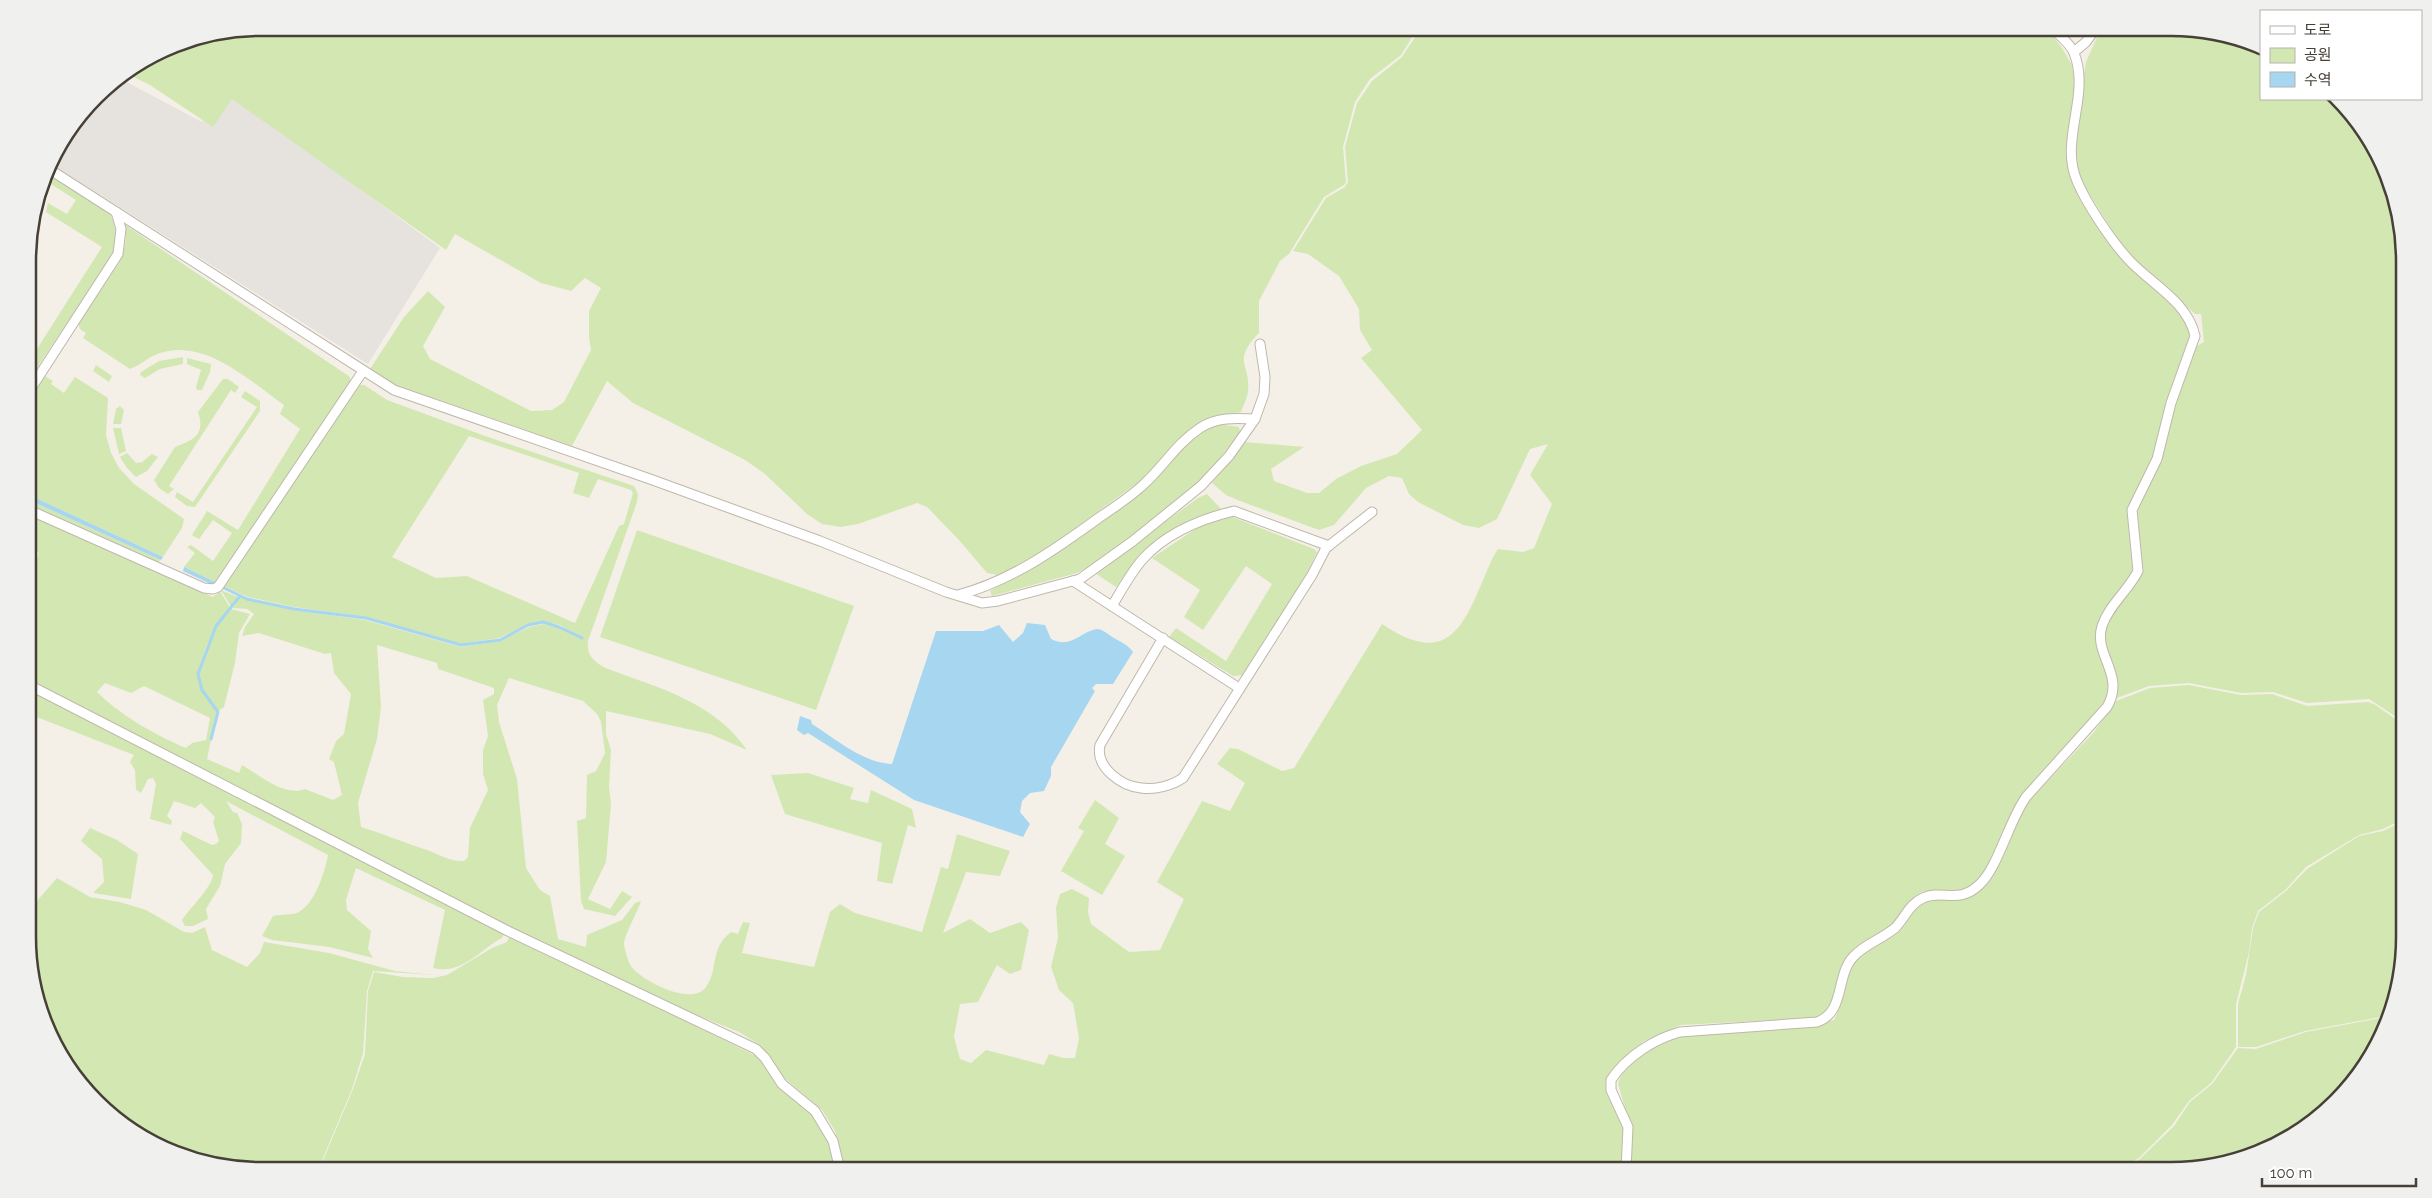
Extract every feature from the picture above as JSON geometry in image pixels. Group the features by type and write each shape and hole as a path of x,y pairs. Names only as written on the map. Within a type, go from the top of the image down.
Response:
{"street":[{"path":"1626,1162 1628,1127 1611,1090 1611,1080 1631,1058 1667,1035 1680,1032 1817,1022 1826,1019 1837,1002 1843,975 1854,955 1896,927 1912,904 1932,895 1954,897 1968,893 1989,874 2015,812 2026,797 2107,707 2114,694 2113,678 2101,640 2102,627 2109,612 2138,571 2132,510 2157,459 2171,403 2195,336 2192,324 2183,309 2128,258 2077,182 2072,166 2071,149 2080,83 2074,52 2059,36"},
{"path":"2074,52 2090,36"},
{"path":"55,172 394,390 793,532 957,596 982,602 998,601 1073,581 1098,567 1201,486 1239,444 1255,419 1264,394 1260,344"},
{"path":"36,381 118,254 120,229 116,212"},
{"path":"36,513 204,588 213,589 218,587 363,371"},
{"path":"957,596 977,590 1026,568 1070,539 1141,487 1163,466 1181,444 1199,429 1222,419 1255,419"},
{"path":"1112,606 1142,561 1160,544 1194,524 1218,514 1234,511 1329,546"},
{"path":"1163,638 1100,745 1098,753 1101,763 1114,776 1131,786 1142,788 1174,784 1183,778 1329,546 1372,512"},
{"path":"1073,581 1239,688"},
{"path":"36,689 500,926 756,1049 765,1058 782,1084 815,1111 833,1141 838,1162"}],"shaded area":[{"path":"126,82 202,122 227,91 440,248 368,364 57,167 74,136 102,102"}],"green space":[{"path":"261,36 1413,36 1401,55 1370,79 1355,102 1343,147 1346,182 1324,197 1289,254 1280,261 1259,301 1259,333 1246,350 1244,357 1248,392 1241,412 1214,416 1199,423 1140,481 1056,542 1012,570 998,575 987,573 927,507 917,503 858,524 841,527 822,524 807,514 765,474 745,460 633,403 607,381 572,446 393,384 370,369 404,317 428,291 445,307 423,346 430,359 531,411 552,410 564,402 591,350 589,311 601,288 585,278 571,291 541,283 455,234 446,250 232,99 213,127 150,85 132,77 162,59 189,48 232,38"},
{"path":"1416,36 2053,36 2072,65 2074,76 2074,94 2066,149 2068,169 2076,187 2138,272 2180,312 2189,324 2190,343 2155,455 2129,508 2134,565 2131,576 2102,616 2109,691 2105,701 2020,800 2007,822 1990,866 1982,878 1971,887 1957,890 1930,890 1913,898 1892,925 1858,946 1847,957 1834,997 1830,1006 1823,1013 1814,1018 1681,1025 1644,1041 1615,1066 1610,1074 1609,1085 1623,1124 1621,1162 841,1162 835,1131 822,1110 782,1076 760,1045 739,1032 664,1002 524,936 36,686 36,562 39,553 36,552 36,515 213,597 220,591 230,608 218,624 206,647 199,681 204,695 217,711 207,759 239,773 242,765 281,788 297,791 305,789 333,800 342,795 334,762 329,759 336,741 344,734 351,694 334,673 331,653 325,654 259,633 242,636 245,627 254,614 247,609 233,608 240,597 294,610 365,620 461,647 500,641 529,627 543,624 559,628 583,639 560,625 543,621 528,624 499,638 461,644 366,617 294,607 248,597 223,586 357,385 364,385 387,400 488,437 634,486 638,494 637,502 588,641 588,651 595,661 608,669 666,690 702,708 734,734 747,750 710,734 606,711 606,734 611,750 609,787 611,804 606,862 588,899 610,909 622,891 632,897 615,916 584,909 581,901 577,821 586,818 587,775 596,771 605,753 601,722 597,714 583,701 509,678 497,705 499,722 517,779 526,868 540,890 550,896 558,939 586,947 587,935 622,920 635,903 641,901 625,940 627,956 630,964 637,972 667,990 690,994 699,992 706,987 710,980 720,945 731,932 738,934 743,922 750,923 742,953 814,967 830,912 840,904 855,913 922,932 941,867 948,869 957,834 1010,851 1000,876 966,872 943,933 970,919 990,933 1021,922 1029,930 1021,970 1010,974 997,965 978,1002 960,1004 954,1037 960,1059 971,1063 986,1050 1044,1065 1049,1054 1063,1058 1075,1058 1079,1038 1073,1003 1059,990 1051,967 1058,938 1056,908 1060,894 1072,889 1089,898 1088,912 1091,924 1129,952 1160,950 1184,899 1157,882 1202,801 1230,811 1245,783 1217,764 1230,748 1238,749 1282,771 1294,768 1382,624 1407,638 1427,643 1443,640 1455,631 1466,616 1498,549 1523,552 1534,548 1552,504 1530,475 1548,444 1530,449 1497,519 1479,528 1463,525 1418,502 1409,494 1402,478 1389,476 1366,488 1334,525 1319,530 1226,495 1212,483 1245,442 1304,447 1271,469 1274,481 1307,493 1319,493 1336,479 1361,466 1397,454 1422,430 1361,358 1372,350 1360,330 1359,309 1339,276 1308,254 1293,251 1326,198 1345,187 1348,182 1345,147 1357,103 1372,81 1402,57","holes":["469,436 579,473 573,493 589,498 598,479 631,490 633,493 624,524 619,526 575,623 467,576 436,578 392,557","377,645 437,663 438,669 494,688 494,694 483,700 488,736 483,750 483,774 488,790 470,828 468,857 464,861 450,859 361,827 358,803 377,739 381,707","105,683 131,693 144,686 210,718 206,740 192,743 186,748 151,731 128,717 97,692"]},
{"path":"2097,36 2200,38 2243,48 2260,54 2260,100 2328,100 2358,136 2373,162 2388,203 2394,232 2396,261 2396,717 2369,699 2307,703 2273,692 2241,693 2189,683 2149,686 2117,698 2117,677 2104,639 2105,626 2112,613 2142,573 2135,512 2160,461 2175,404 2195,347 2204,342 2201,314 2195,314 2137,263 2123,247 2079,178 2074,151 2086,62"},
{"path":"53,175 107,210 113,220 115,230 114,253 36,369 36,350 102,247 46,212 48,203 67,214 76,200 50,184"},
{"path":"124,224 350,377 350,383 217,583 184,567 195,553 187,547 191,545 213,561 232,533 213,520 199,539 192,535 207,511 238,530 300,429 280,414 284,405 242,374 210,357 194,351 177,350 156,354 130,369 83,338 86,333 80,329 78,323 119,263 125,244"},
{"path":"183,357 183,364 160,369 145,378 140,375 141,372 159,361"},
{"path":"187,358 211,364 210,372 202,390 197,390 196,387 201,370 187,364"},
{"path":"96,365 112,376 109,382 93,371"},
{"path":"45,376 53,381 51,384 64,393 75,377 108,398 106,435 111,453 119,468 134,484 184,519 182,528 163,557 36,498 36,388"},
{"path":"223,379 228,379 239,387 235,393 231,390 169,486 174,489 168,494 159,488 154,480 175,447 196,436 200,426 198,412"},
{"path":"245,391 260,401 260,411 195,507 187,506 175,497 177,492 193,502 257,407 241,397"},
{"path":"120,406 124,410 121,424 113,424 116,409"},
{"path":"1219,424 1239,427 1240,432 1214,466 1189,491 1099,561 1077,573 992,596 990,591 1065,545 1183,446 1205,430"},
{"path":"113,428 121,428 126,451 119,454"},
{"path":"127,453 136,463 142,462 152,454 158,457 147,471 136,477 120,457"},
{"path":"1207,494 1221,509 1188,522 1157,540 1137,560 1116,587 1095,573 1198,498"},
{"path":"36,503 161,560 156,563 36,509"},
{"path":"1230,516 1314,549 1317,552 1308,571 1244,675 1233,676 1169,637 1176,628 1226,661 1272,584 1246,566 1203,630 1184,617 1200,590 1152,558 1200,526"},
{"path":"637,530 854,606 816,710 600,637"},
{"path":"221,590 238,597 231,607"},
{"path":"231,609 250,614 239,633 235,663 224,707 218,711 203,691 199,674 216,626"},
{"path":"2189,685 2241,695 2272,694 2307,706 2368,702 2374,704 2396,719 2396,823 2383,829 2359,835 2306,867 2285,890 2258,911 2252,928 2249,952 2236,1004 2236,1047 2211,1083 2189,1101 2172,1125 2140,1157 2133,1162 1630,1162 1631,1128 1618,1084 1621,1077 1634,1062 1662,1043 1678,1036 1814,1026 1834,1020 1840,1006 1846,975 1857,957 1898,933 1917,907 1924,901 1932,898 1963,899 1980,890 1989,880 2015,823 2029,801 2094,732 2116,701 2150,688"},
{"path":"36,693 505,932 502,938 461,965 453,968 433,968 445,910 356,868 346,900 347,910 371,931 368,949 373,958 329,947 272,940 262,936 273,916 297,913 309,903 322,878 328,855 226,801 233,812 237,813 242,824 241,843 225,864 220,886 206,909 208,919 193,926 185,926 182,920 205,891 213,875 180,839 183,831 212,845 216,844 219,841 213,822 215,817 201,803 195,808 174,801 167,816 172,821 171,825 150,819 156,784 153,778 148,779 141,793 136,790 135,770 130,762 134,755 36,717"},
{"path":"808,773 854,788 850,799 868,803 871,790 912,809 916,828 908,825 892,884 877,881 882,843 785,814 771,775"},
{"path":"1095,800 1119,818 1105,844 1125,856 1102,895 1061,871 1084,831 1078,828"},
{"path":"2396,825 2396,937 2394,966 2381,1017 2305,1031 2256,1047 2238,1047 2238,1004 2246,975 2253,928 2259,912 2286,891 2307,869 2359,836 2383,831"},
{"path":"90,828 117,840 138,854 131,899 93,893 104,882 102,859 81,841"},
{"path":"57,878 90,897 120,902 146,910 184,932 192,933 205,927 212,950 247,967 260,953 264,942 329,953 395,971 434,975 373,971 367,991 363,1053 352,1089 321,1162 232,1160 189,1150 149,1132 113,1106 83,1074 59,1036 44,995 38,966 36,902"},
{"path":"510,934 758,1057 778,1084 816,1118 821,1125 828,1140 833,1162 322,1162 353,1089 365,1054 368,991 374,972 403,977 433,978 447,975 492,948 507,942"},
{"path":"2381,1018 2366,1049 2340,1085 2319,1106 2283,1132 2257,1145 2215,1157 2171,1162 2135,1162 2174,1126 2190,1102 2212,1084 2238,1048 2256,1049 2306,1032"}],"water":[{"path":"36,498 163,557 161,560 36,503"},
{"path":"184,567 217,583 215,586 183,571"},
{"path":"1027,623 1045,625 1051,639 1058,642 1070,641 1096,629 1101,630 1129,647 1133,652 1113,684 1096,684 1092,688 1095,691 1051,767 1051,776 1044,791 1030,793 1022,801 1020,812 1030,824 1023,837 914,800 808,733 804,735 797,730 800,716 811,720 812,724 860,755 881,763 892,764 936,631 983,631 999,625 1013,642 1023,633"}],"waterway":[{"path":"222,587 247,599 294,609 366,618 461,645 500,640 528,625 543,622 582,638"},
{"path":"211,739 218,712 202,690 198,674 216,626 240,596"}]}
